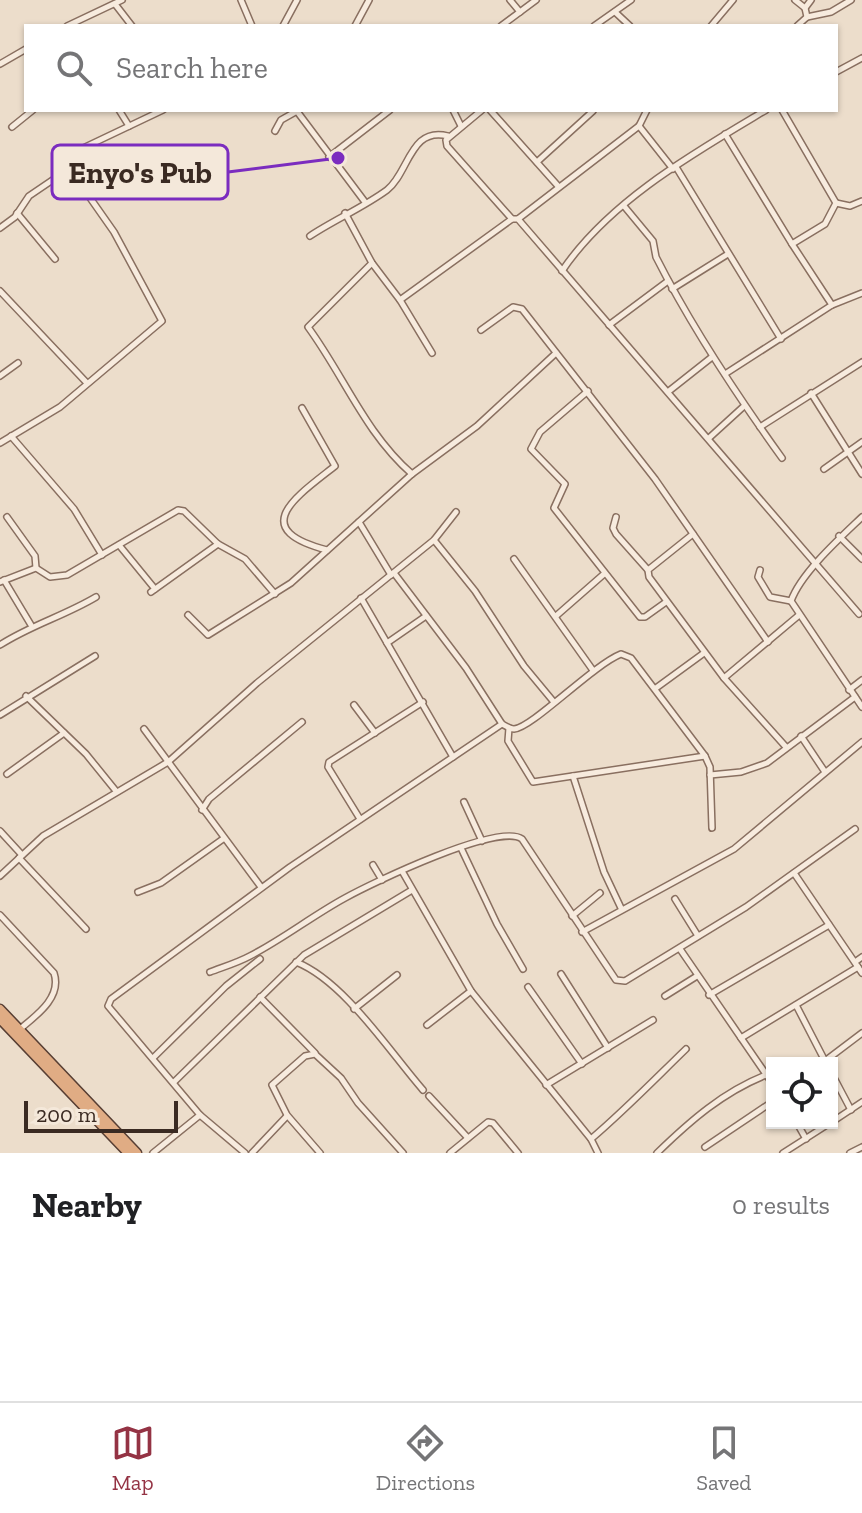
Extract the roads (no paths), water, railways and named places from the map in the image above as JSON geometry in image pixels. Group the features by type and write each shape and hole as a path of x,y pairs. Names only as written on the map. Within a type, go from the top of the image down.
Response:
{"highway":[{"path":"0,1009 137,1153"},
{"path":"0,1019 128,1153"}],"street":[{"path":"241,0 251,24"},
{"path":"284,24 297,0"},
{"path":"356,24 369,0"},
{"path":"510,0 520,12"},
{"path":"504,24 536,0"},
{"path":"597,24 631,0"},
{"path":"713,24 733,0"},
{"path":"795,0 805,8 807,17"},
{"path":"805,8 811,0"},
{"path":"799,24 807,17 831,12 851,0"},
{"path":"73,24 119,2 131,24"},
{"path":"615,12 628,24"},
{"path":"0,64 24,50"},
{"path":"838,71 862,58"},
{"path":"12,127 31,112"},
{"path":"120,112 129,126"},
{"path":"0,228 17,213 29,196 67,165 81,149 159,112"},
{"path":"275,131 281,120 294,112"},
{"path":"298,112 365,202"},
{"path":"329,157 387,112"},
{"path":"454,112 461,126"},
{"path":"479,112 449,137 447,146 669,391 859,614"},
{"path":"492,112 558,186"},
{"path":"537,162 592,112"},
{"path":"400,300 639,126 644,112"},
{"path":"562,271 587,235 674,168 763,112"},
{"path":"783,112 836,203 850,206 862,201"},
{"path":"639,126 674,168 781,339"},
{"path":"725,134 832,305"},
{"path":"310,236 394,183 414,147 433,135 449,137"},
{"path":"0,443 54,411 162,321 114,232 67,165"},
{"path":"792,244 825,224 836,203"},
{"path":"624,206 655,244 656,257 672,289 712,357 743,407 782,458"},
{"path":"17,213 55,259"},
{"path":"345,213 372,263 400,300 432,353"},
{"path":"672,289 728,254"},
{"path":"372,263 348,291 308,327 373,431 391,455 412,474"},
{"path":"609,325 668,281"},
{"path":"0,291 86,382"},
{"path":"725,374 832,305 862,293"},
{"path":"481,330 518,307 588,391 768,642"},
{"path":"188,615 208,635 275,594 412,474 477,426 556,353"},
{"path":"669,391 712,357"},
{"path":"0,376 18,363"},
{"path":"760,427 861,364"},
{"path":"588,391 540,432 531,447 565,484 554,508 642,618 666,602"},
{"path":"811,393 862,474"},
{"path":"709,438 743,407"},
{"path":"302,408 335,466 289,503 283,522 285,528 301,542 327,550"},
{"path":"11,436 77,514 102,555"},
{"path":"824,469 862,442"},
{"path":"36,568 50,577 61,577 178,510 184,511 218,544 245,559 275,594"},
{"path":"0,876 43,836 168,762 434,540 456,512"},
{"path":"7,517 35,556 36,568"},
{"path":"616,517 613,528 616,534 648,570 666,602 724,678 786,747"},
{"path":"862,517 839,536 795,590 791,601 798,616 862,707"},
{"path":"359,522 392,574 466,668 502,724 509,728 515,729 529,721 592,669 614,657 627,655 656,688 705,756 710,775 712,828"},
{"path":"648,570 693,534"},
{"path":"839,536 862,559"},
{"path":"434,540 475,591 524,666 553,701"},
{"path":"119,545 153,591 218,544"},
{"path":"514,559 592,669"},
{"path":"31,625 2,581 36,568"},
{"path":"760,570 758,577 770,597 791,601"},
{"path":"556,616 604,574"},
{"path":"0,645 31,625 54,621 96,597"},
{"path":"361,598 453,757"},
{"path":"387,643 426,616"},
{"path":"724,678 798,616"},
{"path":"656,688 704,653"},
{"path":"0,715 26,696 95,656"},
{"path":"849,690 862,680"},
{"path":"26,696 116,791"},
{"path":"710,775 759,767 855,697"},
{"path":"360,819 328,765 423,702"},
{"path":"354,705 375,733"},
{"path":"202,810 209,799 302,722"},
{"path":"245,1153 200,1115 112,1012 108,1006 111,999 261,887 502,724"},
{"path":"509,728 508,741 533,782 705,756"},
{"path":"144,729 261,887"},
{"path":"7,774 64,733"},
{"path":"801,736 825,772"},
{"path":"582,932 734,849 862,742"},
{"path":"573,776 604,872 621,908"},
{"path":"464,802 483,841"},
{"path":"210,972 250,956 345,898 382,880 461,848 509,834 522,839 582,932 619,981 680,949 855,829"},
{"path":"0,831 86,929"},
{"path":"138,892 161,883 223,839"},
{"path":"461,848 497,924 523,969"},
{"path":"373,865 382,880"},
{"path":"402,871 471,991 591,1139 598,1153"},
{"path":"794,873 858,968"},
{"path":"174,1082 304,955 412,890"},
{"path":"572,916 600,893"},
{"path":"675,899 698,936"},
{"path":"0,915 54,973 58,983 52,998 19,1030"},
{"path":"709,995 829,925"},
{"path":"657,1153 690,1121 737,1086 766,1075 680,949"},
{"path":"304,955 310,968"},
{"path":"741,1038 858,968 862,957"},
{"path":"153,1058 226,986 260,959"},
{"path":"296,962 310,968 354,1009 423,1090"},
{"path":"561,974 608,1048"},
{"path":"354,1009 397,975"},
{"path":"665,996 697,976"},
{"path":"528,987 582,1064"},
{"path":"427,1025 471,991"},
{"path":"260,997 341,1078 358,1103 403,1153"},
{"path":"796,1005 822,1057"},
{"path":"546,1085 653,1020"},
{"path":"831,1057 862,1033"},
{"path":"591,1139 639,1099 646,1087 686,1049"},
{"path":"315,1054 305,1056 272,1085 287,1115 320,1153"},
{"path":"838,1085 851,1110"},
{"path":"429,1096 468,1138"},
{"path":"838,1118 862,1102"},
{"path":"705,1147 766,1106"},
{"path":"153,1153 200,1115"},
{"path":"252,1153 287,1115"},
{"path":"450,1153 484,1124 493,1123 518,1153"},
{"path":"800,1129 806,1139"},
{"path":"783,1153 821,1129"},
{"path":"850,1153 862,1147"}],"place":[{"name":"Enyo's Pub","path":"338,158"}]}
